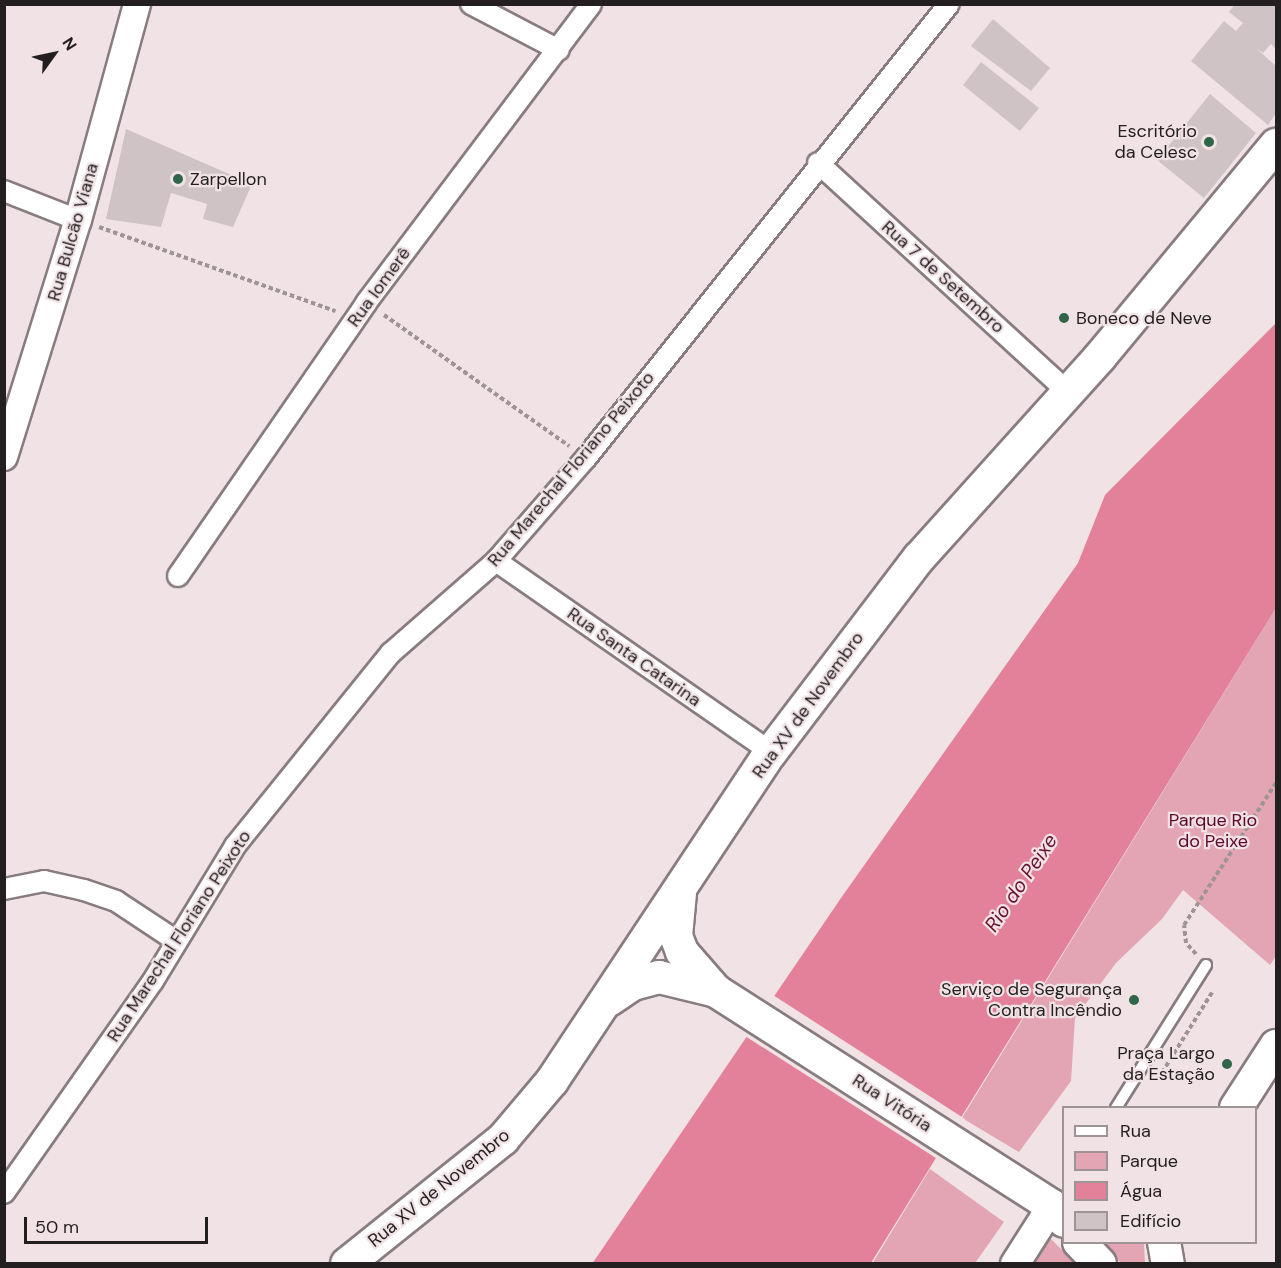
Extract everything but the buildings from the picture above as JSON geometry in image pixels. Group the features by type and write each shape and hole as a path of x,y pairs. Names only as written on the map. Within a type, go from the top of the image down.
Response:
{"main road":[{"name":"Rua XV de Novembro","path":"347,1263 503,1139 552,1081 680,892 771,752 919,558 1067,391 1276,145"},
{"name":"Rua Vitória","path":"680,892 676,936 682,952 727,998 1059,1208"},
{"name":"Rua Vitória","path":"606,1002 633,984 659,977 727,998"},
{"path":"1237,1106 1276,1046"},
{"path":"1015,1263 1059,1208"},
{"path":"1081,1244 1100,1263"},
{"path":"1164,1244 1168,1263"}],"street":[{"name":"Rua Bulcão Viana","path":"4,457 78,220 137,4"},
{"path":"471,4 559,50"},
{"name":"Rua Iomerê","path":"178,576 361,310 559,50 591,4"},
{"name":"Rua Marechal Floriano Peixoto","path":"4,1193 153,981 175,940 234,846 391,653 496,561 586,458 818,163 949,4"},
{"name":"Rua 7 de Setembro","path":"818,163 1067,391"},
{"path":"4,191 78,220"},
{"name":"Rua Santa Catarina","path":"496,561 771,752"},
{"path":"4,889 44,881 84,890 116,901 175,940"}],"lane":[{"path":"1117,1106 1206,965"}],"path":[{"path":"78,220 361,310 586,458"},
{"path":"1151,1089 1215,987 1215,975 1186,943 1185,925 1276,783"}],"green space":[{"name":"Parque Rio do Peixe","path":"1276,608 1276,956 1270,965 1183,890 1162,919 1116,963 1075,1018 1071,1081 1019,1152 962,1118"},
{"path":"930,1169 1004,1222 975,1263 872,1264"},
{"path":"1046,1234 1075,1263 1029,1264"},
{"path":"1099,1244 1144,1244 1145,1263 1121,1263"}],"water":[{"name":"Rio do Peixe","path":"1276,323 1276,608 871,1263 592,1264 841,898 1078,563 1105,495"}],"pier":[{"path":"773,995 965,1119 939,1160 745,1036"}],"place":[{"name":"Escritório da Celesc","path":"1209,142"},
{"name":"Zarpellon","path":"178,179"},
{"name":"Boneco de Neve","path":"1064,318"},
{"name":"Serviço de Segurança Contra Incêndio","path":"1134,1000"},
{"name":"Praça Largo da Estação","path":"1227,1064"}]}
